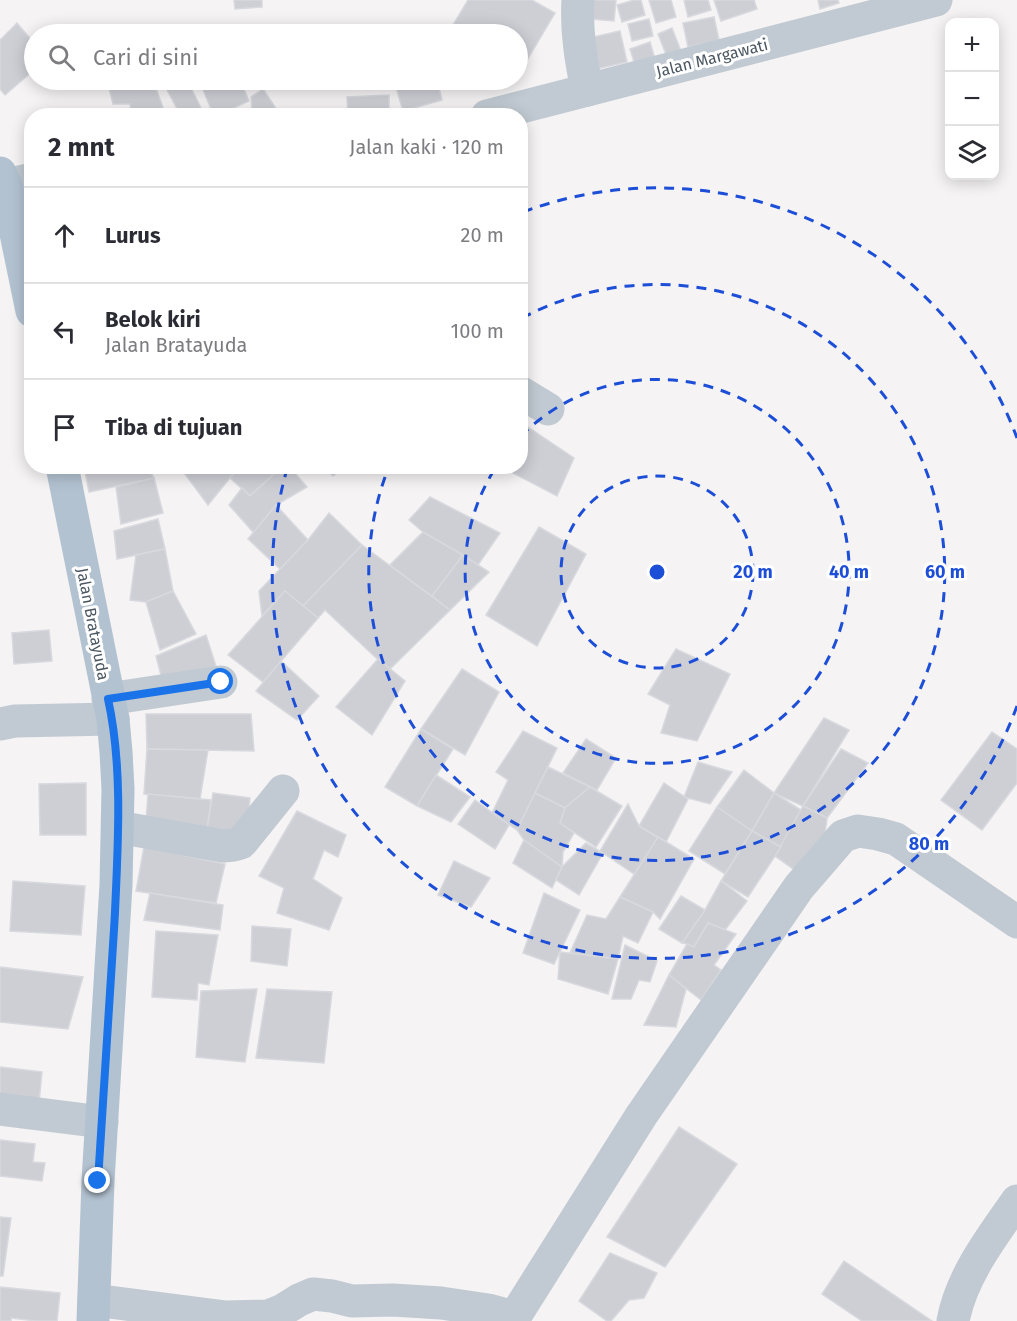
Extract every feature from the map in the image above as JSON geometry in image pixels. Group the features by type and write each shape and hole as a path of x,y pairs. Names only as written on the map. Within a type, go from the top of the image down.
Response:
{"main road":[{"path":"13,179 24,255"},
{"name":"Jalan Bratayuda","path":"64,474 110,709 116,752 118,827 115,917 98,1181 94,1311"}],"street":[{"path":"578,0 580,54 587,90"},
{"name":"Jalan Margawati","path":"518,108 936,0"},
{"path":"528,397 548,409"},
{"path":"0,724 110,709 221,682"},
{"path":"118,827 223,846 234,845 241,843 283,791"},
{"path":"94,1311 226,1317 268,1316 313,1294 352,1301 393,1300 441,1303 488,1310 513,1319 648,1107 799,887 843,836 858,831 896,839 1017,922"},
{"path":"0,1109 102,1122"},
{"path":"953,1321 956,1305 971,1272 1017,1201"}],"building":[{"path":"234,0 262,0 262,7 235,9"},
{"path":"468,0 532,0 555,13 528,59 528,24 454,24"},
{"path":"592,0 616,0 614,21 591,19"},
{"path":"641,0 645,15 622,22 617,5"},
{"path":"649,0 671,0 676,17 656,23"},
{"path":"684,0 708,0 711,10 688,17"},
{"path":"714,0 754,0 757,9 721,21"},
{"path":"818,0 838,0 839,3 820,9"},
{"path":"714,17 719,40 688,47 683,23"},
{"path":"649,19 653,36 632,41 628,24"},
{"path":"17,23 24,31 24,79 5,95 0,89 0,40"},
{"path":"672,28 681,51 667,57 658,34"},
{"path":"620,31 627,62 596,69 589,38"},
{"path":"650,42 655,59 635,65 630,49"},
{"path":"110,90 157,90 163,108 130,108 130,104 113,104"},
{"path":"167,90 192,90 201,108 177,108"},
{"path":"203,90 244,90 249,101 234,108 211,108"},
{"path":"264,90 276,108 252,108 251,97"},
{"path":"397,90 440,90 442,100 414,108 402,108"},
{"path":"389,95 389,108 348,108 347,97"},
{"path":"528,427 574,458 557,496 515,474 528,474"},
{"path":"86,474 152,474 154,478 89,492"},
{"path":"185,474 233,474 208,505"},
{"path":"234,474 273,475 250,496 230,478"},
{"path":"296,474 307,487 276,505 254,533 229,505 242,488 250,496 273,475"},
{"path":"154,478 163,513 121,524 116,487"},
{"path":"430,497 500,533 478,565 423,532 409,520"},
{"path":"276,505 308,540 280,569 248,539"},
{"path":"329,513 362,545 303,606 285,591 262,616 259,591 308,540"},
{"path":"158,519 165,549 117,559 114,531"},
{"path":"539,527 586,554 537,646 486,615"},
{"path":"423,532 463,555 432,596 390,565"},
{"path":"362,545 450,610 389,670 325,610 318,618 303,606"},
{"path":"165,549 173,591 146,602 130,600 136,555"},
{"path":"463,555 489,572 450,610 432,596"},
{"path":"173,591 196,634 160,650 146,602"},
{"path":"285,591 318,618 263,682 228,655"},
{"path":"49,630 52,661 14,664 12,633"},
{"path":"206,635 221,682 165,691 156,656"},
{"path":"676,649 730,674 697,741 661,733 670,705 648,694"},
{"path":"378,659 405,681 372,735 336,707"},
{"path":"281,661 319,696 297,720 256,691"},
{"path":"462,669 499,692 465,755 421,729"},
{"path":"146,714 251,714 254,751 147,749"},
{"path":"824,718 849,730 803,806 774,793"},
{"path":"421,729 453,749 417,806 385,787"},
{"path":"523,731 557,748 517,830 492,813 508,780 496,772"},
{"path":"992,732 1017,749 1017,783 982,830 941,800"},
{"path":"586,739 616,758 597,790 563,773"},
{"path":"147,749 208,750 200,799 144,794"},
{"path":"841,749 868,763 827,818 803,806"},
{"path":"698,762 732,772 710,804 684,797"},
{"path":"548,767 590,787 565,808 535,793"},
{"path":"744,770 774,793 752,831 717,807"},
{"path":"436,775 470,797 451,822 417,806"},
{"path":"86,783 86,835 40,835 39,784"},
{"path":"664,783 688,799 666,842 639,826"},
{"path":"590,787 622,806 596,847 560,823 565,808"},
{"path":"213,793 250,798 246,836 205,842"},
{"path":"535,793 565,808 560,823 574,833 563,852 562,867 524,840 517,830"},
{"path":"774,793 801,810 781,847 752,831"},
{"path":"148,794 211,800 205,842 145,832"},
{"path":"475,800 509,825 495,849 458,824"},
{"path":"628,804 639,826 660,839 634,874 600,851"},
{"path":"803,806 827,818 825,834 806,878 775,856"},
{"path":"717,807 752,831 725,874 689,851"},
{"path":"297,811 346,835 338,857 324,850 313,879 342,898 329,930 277,913 284,888 259,876"},
{"path":"752,831 781,847 748,897 721,881"},
{"path":"658,837 694,859 660,919 653,912 620,897"},
{"path":"524,840 562,867 552,888 513,863"},
{"path":"586,843 603,853 579,895 556,880 562,867"},
{"path":"144,847 225,864 216,903 136,891"},
{"path":"454,861 490,878 471,907 438,895"},
{"path":"13,881 85,886 81,935 10,931"},
{"path":"721,881 747,901 725,930 708,923 694,947 682,943 705,910"},
{"path":"150,893 223,905 220,930 144,920"},
{"path":"544,893 580,910 554,964 523,953"},
{"path":"681,896 705,910 682,943 659,929"},
{"path":"620,897 653,912 638,943 623,936 618,959 570,953 587,915 606,919"},
{"path":"708,923 736,934 714,965 721,970 701,1000 669,975 687,944 694,947"},
{"path":"252,926 291,929 287,966 251,961"},
{"path":"156,931 218,935 209,985 198,983 197,1000 152,997"},
{"path":"625,945 657,961 650,982 639,980 631,999 612,999"},
{"path":"560,952 618,959 608,994 558,979"},
{"path":"0,967 83,977 68,1029 0,1022"},
{"path":"669,975 686,989 676,1027 644,1025"},
{"path":"257,989 245,1062 196,1057 201,991"},
{"path":"267,989 332,992 324,1063 256,1058"},
{"path":"0,1067 42,1072 39,1103 0,1098"},
{"path":"679,1127 737,1164 665,1267 607,1237"},
{"path":"0,1140 35,1144 33,1162 45,1163 42,1181 0,1176"},
{"path":"0,1217 11,1218 3,1276 0,1276"},
{"path":"610,1253 657,1273 644,1298 629,1300 611,1321 607,1321 579,1301"},
{"path":"844,1261 932,1321 862,1321 822,1294"},
{"path":"0,1287 60,1293 57,1321 11,1318 11,1321 0,1321"}],"route":[{"path":"98,1181 114,939 117,839 116,752 113,719 108,699 221,682"}]}
